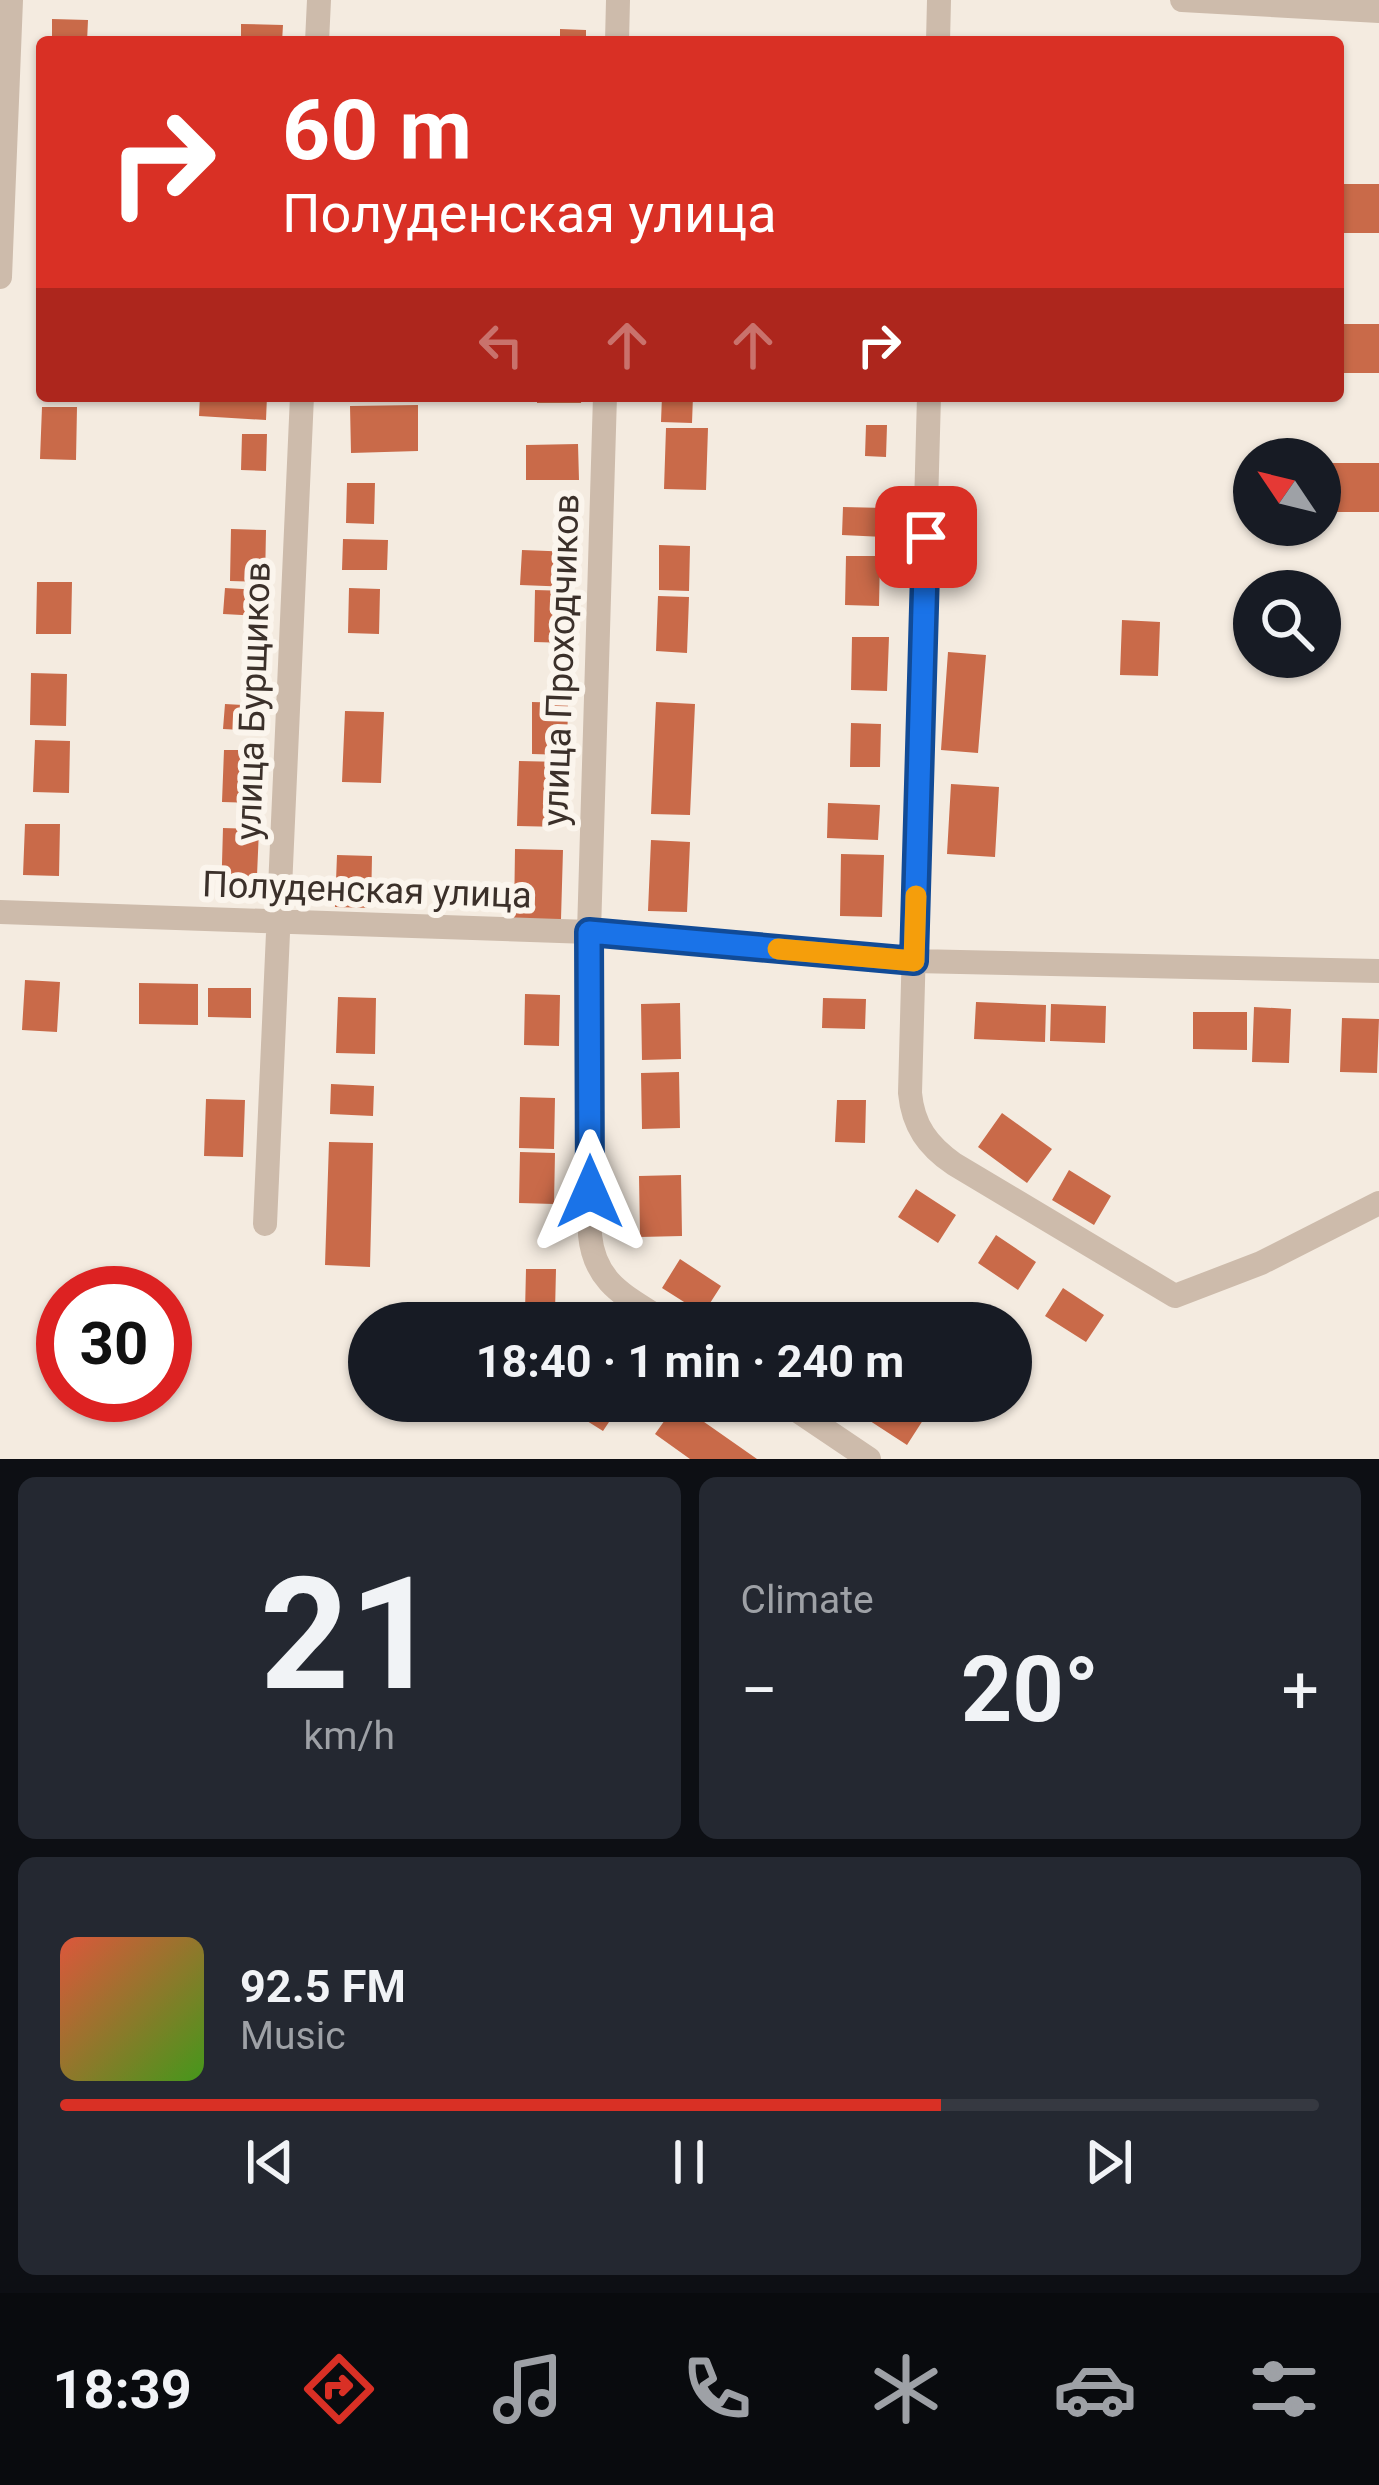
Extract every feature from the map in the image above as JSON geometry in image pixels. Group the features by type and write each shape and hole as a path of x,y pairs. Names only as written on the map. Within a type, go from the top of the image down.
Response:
{"street":[{"path":"0,277 11,0"},
{"path":"317,36 319,0"},
{"path":"616,36 618,0"},
{"path":"938,36 940,0"},
{"path":"1182,0 1379,11"},
{"name":"улица Бурщиков","path":"265,1224 302,402"},
{"name":"улица Проходчиков","path":"605,402 589,932 590,1235 594,1264 613,1286 636,1302"},
{"path":"929,402 910,1094 916,1122 925,1138 955,1164 1174,1296 1261,1263 1379,1203"},
{"name":"Полуденская улица","path":"0,912 589,932 914,961 1379,971"},
{"path":"814,1422 869,1459"}],"building":[{"path":"52,19 88,20 87,36 52,36"},
{"path":"241,24 283,25 282,36 241,36"},
{"path":"560,29 586,30 586,36 560,36"},
{"path":"1344,184 1379,184 1379,233 1344,233"},
{"path":"1344,324 1379,324 1379,373 1344,373"},
{"path":"200,402 267,402 266,420 199,416"},
{"path":"662,402 693,402 692,423 661,422"},
{"path":"418,405 418,451 351,453 350,406"},
{"path":"42,407 77,407 76,460 40,459"},
{"path":"866,425 887,425 886,457 865,456"},
{"path":"666,428 708,428 706,490 664,489"},
{"path":"242,434 267,434 266,471 241,470"},
{"path":"578,444 579,480 526,480 526,445"},
{"path":"1341,463 1379,463 1379,512 1341,512"},
{"path":"347,483 375,483 374,524 346,523"},
{"path":"843,507 885,508 884,537 842,535"},
{"path":"231,529 266,530 265,582 230,581"},
{"path":"343,539 388,540 387,570 342,570"},
{"path":"659,545 690,546 689,591 659,590"},
{"path":"522,550 574,552 572,587 520,585"},
{"path":"846,556 880,556 879,606 845,605"},
{"path":"37,582 72,582 71,634 36,634"},
{"path":"225,588 263,590 262,616 223,614"},
{"path":"349,588 380,589 379,634 348,633"},
{"path":"535,590 570,591 569,643 534,642"},
{"path":"658,596 689,597 687,653 656,651"},
{"path":"1122,620 1160,622 1158,676 1120,675"},
{"path":"852,637 889,637 887,691 851,690"},
{"path":"948,652 986,655 978,753 941,750"},
{"path":"31,673 67,674 66,726 30,725"},
{"path":"532,702 568,703 567,755 532,754"},
{"path":"656,702 695,704 690,815 651,814"},
{"path":"225,704 261,706 260,731 223,729"},
{"path":"345,711 384,712 381,783 342,782"},
{"path":"851,723 881,724 880,767 850,767"},
{"path":"35,740 70,741 69,793 33,792"},
{"path":"224,750 259,750 258,803 222,802"},
{"path":"519,761 563,762 562,827 517,826"},
{"path":"951,784 999,787 995,857 947,854"},
{"path":"828,803 880,805 878,840 827,838"},
{"path":"25,824 60,824 59,876 23,875"},
{"path":"223,828 259,829 256,899 221,898"},
{"path":"651,840 690,842 687,912 648,911"},
{"path":"515,849 563,850 561,919 514,919"},
{"path":"841,854 884,855 882,917 840,916"},
{"path":"337,855 372,856 371,908 335,907"},
{"path":"25,980 60,982 57,1032 22,1030"},
{"path":"139,983 198,984 198,1025 139,1024"},
{"path":"208,988 251,988 251,1018 208,1017"},
{"path":"525,994 560,995 559,1046 524,1045"},
{"path":"338,997 376,998 375,1054 336,1053"},
{"path":"823,998 866,999 865,1029 822,1028"},
{"path":"976,1002 1046,1005 1045,1042 974,1039"},
{"path":"680,1003 681,1059 642,1060 641,1004"},
{"path":"1051,1004 1106,1006 1105,1043 1050,1041"},
{"path":"1254,1007 1291,1009 1289,1063 1252,1062"},
{"path":"1193,1012 1247,1012 1247,1050 1193,1049"},
{"path":"1342,1018 1379,1019 1377,1073 1340,1072"},
{"path":"679,1072 680,1128 642,1129 641,1073"},
{"path":"331,1084 374,1086 373,1116 330,1114"},
{"path":"520,1097 555,1098 554,1149 519,1148"},
{"path":"206,1099 245,1100 243,1157 204,1156"},
{"path":"837,1100 866,1100 865,1143 835,1142"},
{"path":"1002,1113 1052,1149 1027,1183 978,1147"},
{"path":"329,1142 373,1143 370,1267 325,1265"},
{"path":"520,1152 555,1153 554,1204 519,1203"},
{"path":"1069,1170 1111,1196 1094,1225 1052,1200"},
{"path":"681,1175 682,1236 640,1237 639,1176"},
{"path":"916,1189 956,1215 938,1243 898,1217"},
{"path":"996,1235 1036,1262 1018,1290 978,1263"},
{"path":"680,1259 721,1286 711,1302 684,1302 662,1288"},
{"path":"526,1269 556,1269 555,1302 525,1302"},
{"path":"1063,1288 1104,1315 1086,1342 1045,1316"},
{"path":"589,1422 609,1422 603,1431"},
{"path":"664,1422 704,1422 757,1459 690,1459 655,1434"},
{"path":"872,1422 922,1422 907,1445"}],"slow traffic":[{"path":"778,949 914,961 916,896"}],"route":[{"path":"590,1192 589,932 914,961 926,537"}]}
